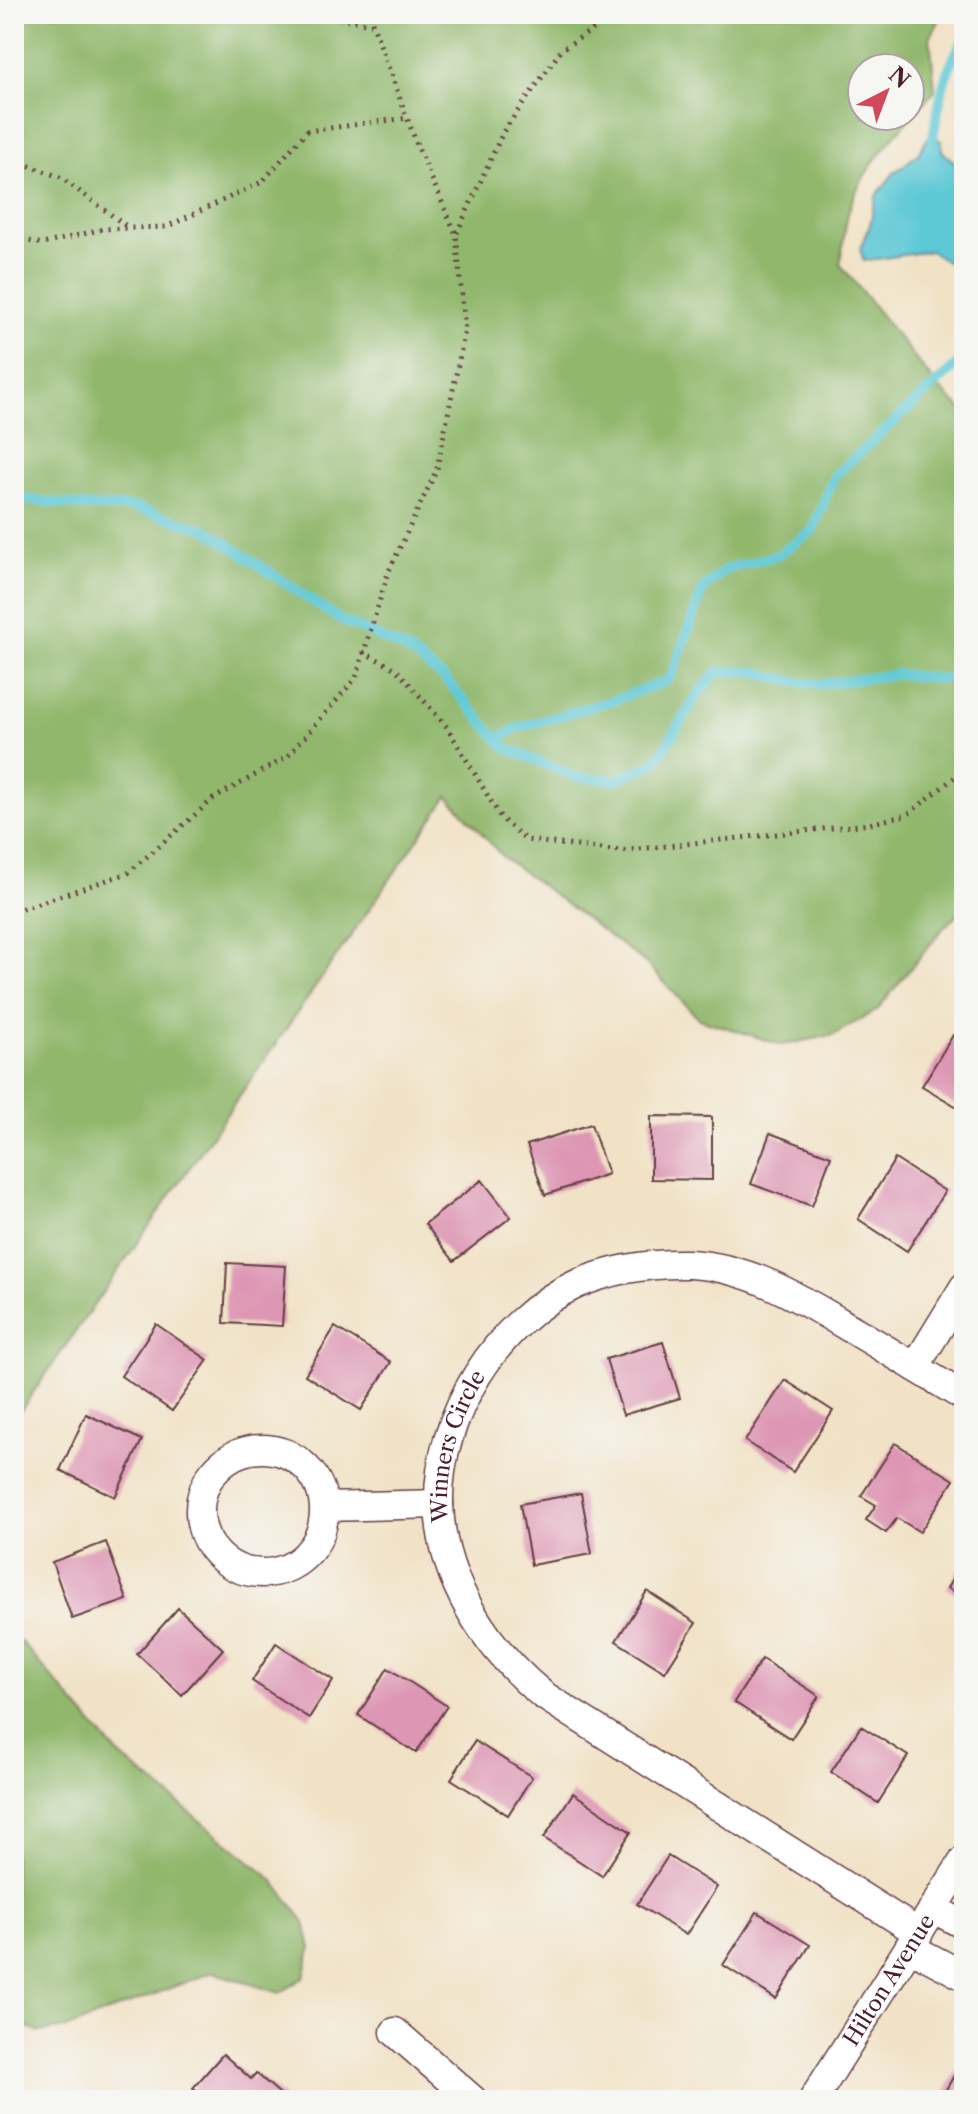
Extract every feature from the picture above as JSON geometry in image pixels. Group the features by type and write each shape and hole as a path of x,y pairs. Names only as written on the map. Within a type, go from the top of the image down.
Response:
{"street":[{"name":"Winners Circle","path":"920,1930 543,1695 521,1677 493,1646 470,1611 449,1559 439,1504 441,1474 456,1416 485,1363 525,1319 575,1285 632,1268 691,1264 749,1275 803,1300 964,1397"},
{"path":"915,1367 964,1287"},
{"path":"259,1448 281,1451 308,1468 320,1486 325,1507 323,1528 307,1554 281,1570 260,1573 240,1569 222,1558 204,1533 200,1513 203,1492 213,1473 238,1453 259,1448"},
{"path":"325,1507 439,1504"},
{"name":"Hilton Avenue","path":"813,2100 964,1860"},
{"path":"920,1930 964,1925"},
{"path":"920,1930 964,1976"},
{"path":"395,2032 473,2100"}],"path":[{"path":"315,14 371,24"},
{"path":"14,911 128,873 213,799 287,757 356,678 388,573 437,469 465,330 456,234 407,118 369,14"},
{"path":"456,234 503,132 562,49 597,27 608,14"},
{"path":"14,238 43,244 103,229 166,227 262,182 307,131 407,118"},
{"path":"14,160 60,177 97,207 130,228"},
{"path":"363,652 396,669 447,727 501,818 526,840 620,851 869,824 907,815 964,770"}],"green space":[{"path":"14,14 943,14 930,38 935,90 926,100 926,52 846,52 846,132 898,132 873,163 854,196 840,264 940,389 964,411 964,909 944,927 877,1010 833,1035 782,1045 699,1019 647,964 503,857 448,796 14,1420"},
{"path":"14,1637 118,1754 273,1880 305,1922 311,1949 304,1977 280,1993 212,1972 67,2028 38,2032 14,2022"}],"water":[{"path":"931,133 942,142 942,151 964,171 964,288 950,264 930,251 864,261 860,249 870,225 876,196 894,173 918,154"}],"building":[{"path":"953,1035 964,1041 964,1111 922,1086"},
{"path":"651,1116 712,1117 712,1180 651,1179"},
{"path":"591,1124 608,1174 545,1195 527,1145"},
{"path":"770,1133 831,1156 812,1206 751,1184"},
{"path":"895,1159 945,1191 907,1251 858,1219"},
{"path":"482,1180 511,1217 454,1261 425,1224"},
{"path":"227,1263 286,1266 282,1326 224,1323"},
{"path":"156,1324 208,1360 172,1411 121,1376"},
{"path":"335,1327 391,1362 361,1410 305,1375"},
{"path":"663,1342 680,1398 623,1415 606,1359"},
{"path":"785,1380 833,1411 793,1472 745,1441"},
{"path":"86,1414 142,1440 115,1497 60,1470"},
{"path":"895,1443 954,1480 920,1532 897,1518 886,1533 866,1520 876,1505 861,1496"},
{"path":"581,1493 592,1554 531,1565 520,1504"},
{"path":"106,1542 127,1600 72,1619 52,1562"},
{"path":"964,1561 964,1598 947,1588"},
{"path":"647,1591 696,1623 665,1672 616,1641"},
{"path":"178,1608 223,1649 182,1695 137,1654"},
{"path":"276,1643 333,1680 309,1718 252,1681"},
{"path":"762,1659 819,1696 791,1739 734,1702"},
{"path":"388,1668 447,1706 416,1753 358,1715"},
{"path":"861,1726 908,1756 878,1803 831,1772"},
{"path":"475,1741 532,1777 508,1815 451,1779"},
{"path":"573,1793 631,1832 602,1876 544,1838"},
{"path":"668,1856 717,1887 686,1935 637,1904"},
{"path":"757,1912 810,1945 776,1999 723,1965"},
{"path":"223,2054 251,2079 256,2073 287,2100 206,2100 193,2088"},
{"path":"964,2058 964,2100 940,2100"}],"waterway":[{"path":"931,147 945,79 964,39"},
{"path":"498,739 517,728 667,681 674,670 703,589 726,569 778,555 813,530 834,476 958,364"},
{"path":"14,498 90,507 133,507 207,530 339,619 407,650 444,678 506,748 576,777 617,780 656,762 698,694 717,672 752,671 795,682 822,684 897,674 943,679 964,671"}]}
